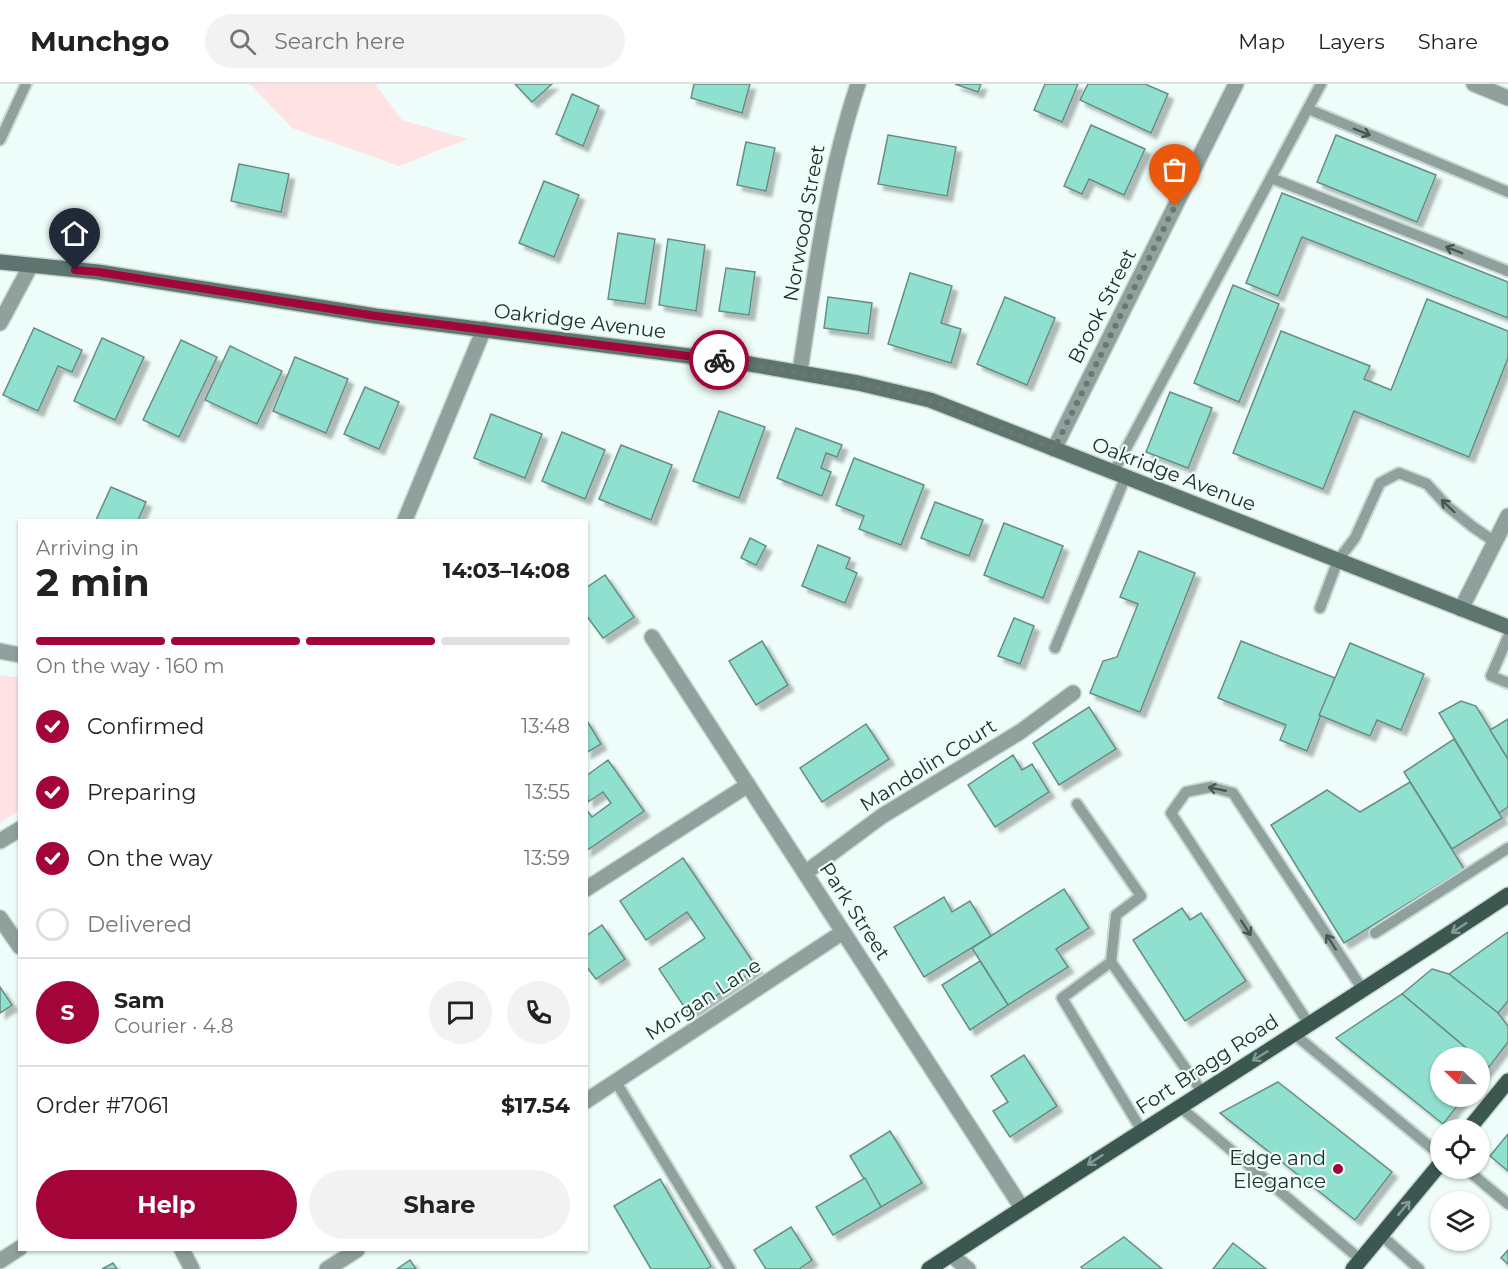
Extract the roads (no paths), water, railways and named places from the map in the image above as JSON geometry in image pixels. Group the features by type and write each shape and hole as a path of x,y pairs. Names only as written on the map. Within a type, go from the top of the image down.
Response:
{"main road":[{"name":"Fort Bragg Road","path":"929,1269 1508,895"},
{"path":"1477,1119 1508,1081"},
{"path":"1357,1264 1430,1176"}],"street":[{"name":"Norwood Street","path":"800,372 826,199 843,128 858,84"},
{"name":"Brook Street","path":"1054,449 1236,84"},
{"path":"1474,84 1508,98"},
{"name":"Oakridge Avenue","path":"0,262 30,267 98,272 376,316 800,372 930,400 1508,627"},
{"path":"0,323 30,267"},
{"path":"405,519 484,329"},
{"path":"1461,609 1508,516"},
{"name":"Park Street","path":"652,637 1022,1208"},
{"path":"0,651 18,655"},
{"name":"Mandolin Court","path":"805,873 882,816 1020,732 1073,693"},
{"path":"588,888 748,785"},
{"path":"0,841 18,830"},
{"path":"0,918 18,944"},
{"name":"Morgan Lane","path":"588,1100 843,932"},
{"path":"0,1261 18,1249"},
{"path":"183,1251 192,1269"},
{"path":"327,1269 355,1251"},
{"path":"951,1255 968,1269"}],"lane":[{"path":"0,140 26,84"},
{"path":"1055,648 1119,475 1321,84"},
{"path":"1308,109 1508,192"},
{"path":"1271,178 1508,271"},
{"path":"1320,608 1338,561 1355,538 1380,483 1399,473 1427,484 1447,506 1495,542"},
{"path":"1508,637 1491,676 1508,683"},
{"path":"1309,1024 1171,813 1186,792 1211,787 1233,793 1364,990"},
{"path":"1077,804 1141,896 1116,915 1111,962 1202,1092"},
{"path":"1375,933 1508,848"},
{"path":"1111,962 1062,998 1142,1131"},
{"path":"1294,1034 1430,1147"},
{"path":"616,1082 730,1269"},
{"path":"1180,1107 1357,1264"},
{"path":"1478,1179 1508,1204"},
{"path":"1381,1235 1419,1269"}],"place":[{"name":"Edge and Elegance","path":"1338,1169"}]}
